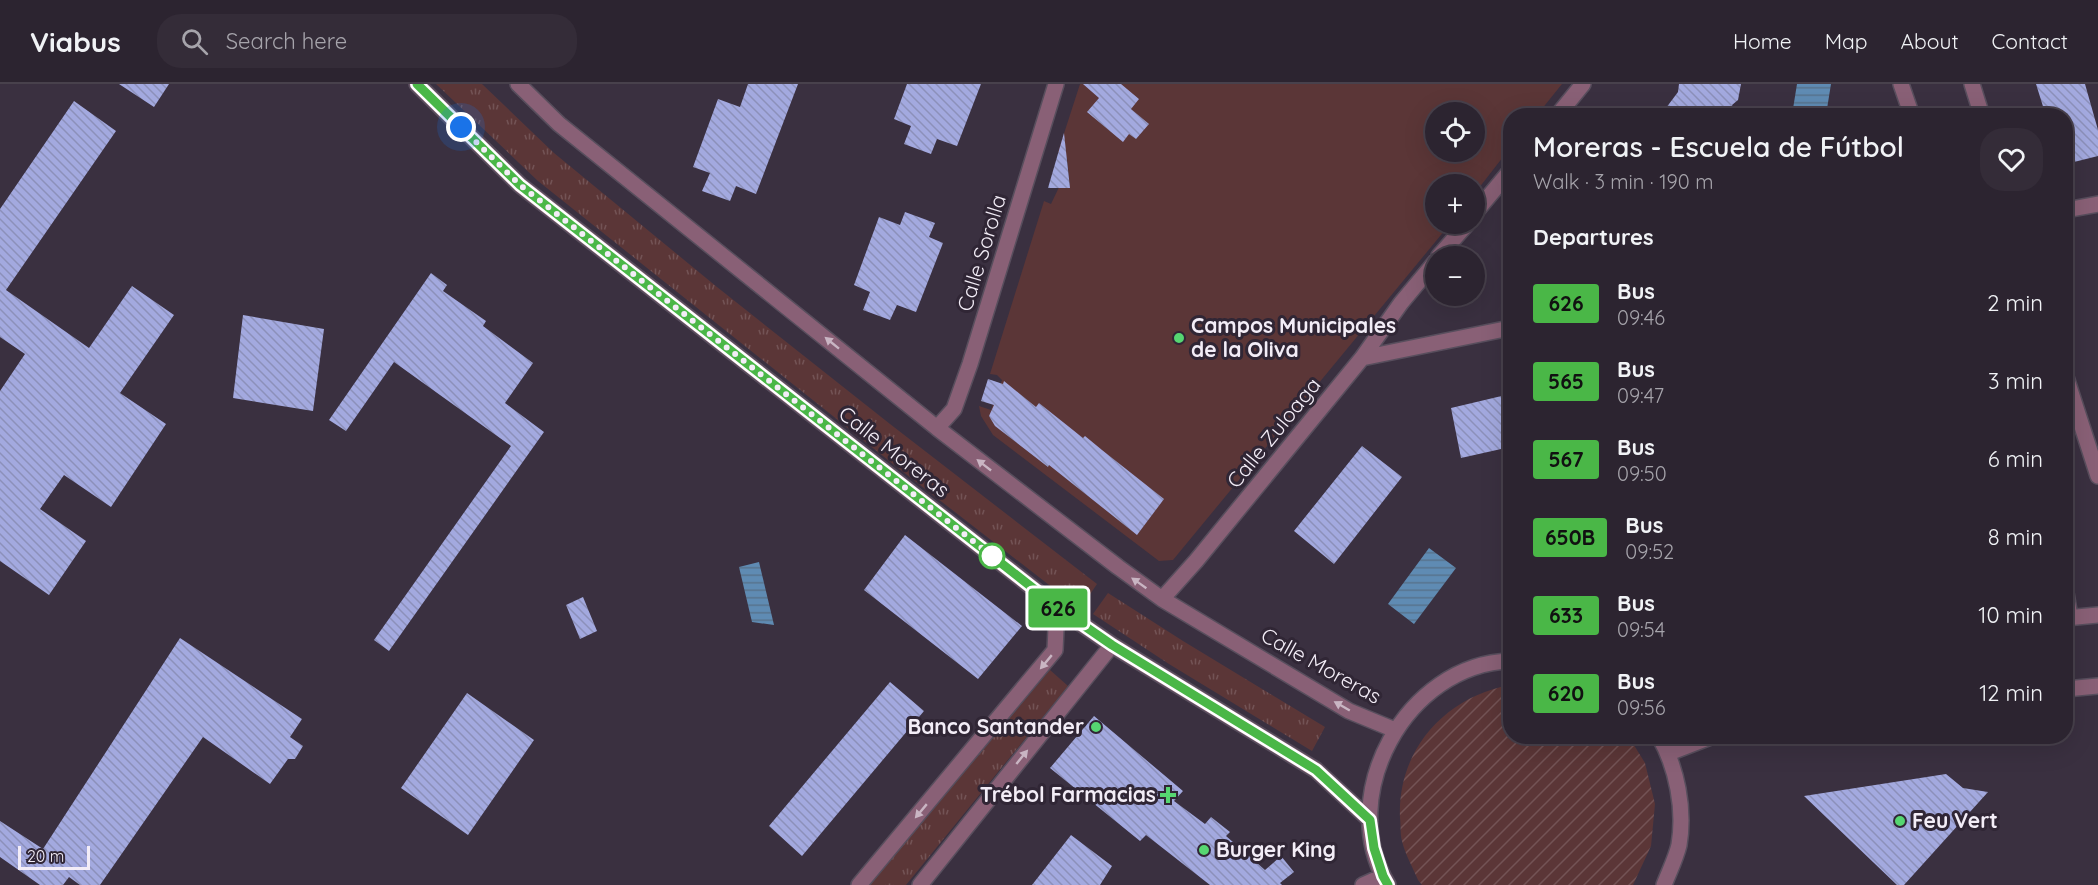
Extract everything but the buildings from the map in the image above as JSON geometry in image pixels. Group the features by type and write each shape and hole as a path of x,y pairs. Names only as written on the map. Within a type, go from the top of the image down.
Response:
{"street":[{"name":"Calle Moreras","path":"417,84 520,185 1057,607 1112,645 1316,770 1370,820"},
{"name":"Calle Moreras","path":"518,84 559,124 938,428 1108,560 1162,599 1349,711 1395,729"},
{"name":"Calle Sorolla","path":"938,428 954,409 970,364 1056,84"},
{"path":"1564,108 1583,84"},
{"path":"1901,84 1909,108"},
{"path":"1972,84 1980,108"},
{"path":"1485,201 1503,179"},
{"path":"2073,209 2098,204"},
{"path":"1448,246 1458,234"},
{"name":"Calle Zuloaga","path":"1162,599 1196,561 1362,358 1401,303 1425,274"},
{"path":"1362,358 1503,329"},
{"path":"2073,399 2098,476"},
{"path":"859,885 1055,650 1057,607"},
{"path":"2073,618 2098,615"},
{"path":"920,885 1112,645"},
{"path":"1363,885 1385,881 1374,848 1370,820 1372,788 1381,758 1395,729 1423,697 1458,674 1503,661"},
{"path":"2073,688 2098,686"},
{"path":"1664,744 1669,753 1681,800 1678,846 1664,885"},
{"path":"1669,753 1692,744"}],"green space":[{"path":"436,84 482,84 554,153 717,287 1097,584 1080,609 893,464 538,181"},
{"name":"Campos Municipales de la Oliva","path":"1080,84 1562,84 1543,108 1503,108 1503,157 1485,180 1485,174 1425,174 1425,234 1442,234 1432,246 1425,246 1425,254 1173,560 1159,561 993,435 981,416 979,406 991,410 1002,380 997,375 990,374 1044,201 1051,204 1061,183 1063,188 1070,188 1067,158 1058,152"},
{"path":"1108,593 1325,727 1312,751 1169,664 1093,614"},
{"path":"1050,670 1068,686 906,885 870,885"},
{"path":"1503,687 1503,744 1633,744 1645,763 1655,804 1651,846 1633,885 1422,885 1418,880 1401,836 1401,793 1407,770 1416,749 1446,714 1486,691"}],"water":[{"path":"1797,84 1831,84 1827,108 1793,108"},
{"path":"1429,548 1456,568 1414,624 1388,604"},
{"path":"759,562 774,625 752,622 739,567"}],"bus line":[{"name":"626","path":"417,84 520,185 1057,607 1112,645 1316,770 1370,820 1374,848 1388,885"}],"place":[{"name":"Campos Municipales de la Oliva","path":"1179,338"},
{"name":"Banco Santander","path":"1096,727"},
{"name":"Trébol Farmacias","path":"1168,795"},
{"name":"Feu Vert","path":"1900,821"},
{"name":"Burger King","path":"1204,850"}],"route":[{"path":"461,127 520,185 992,556"}]}
